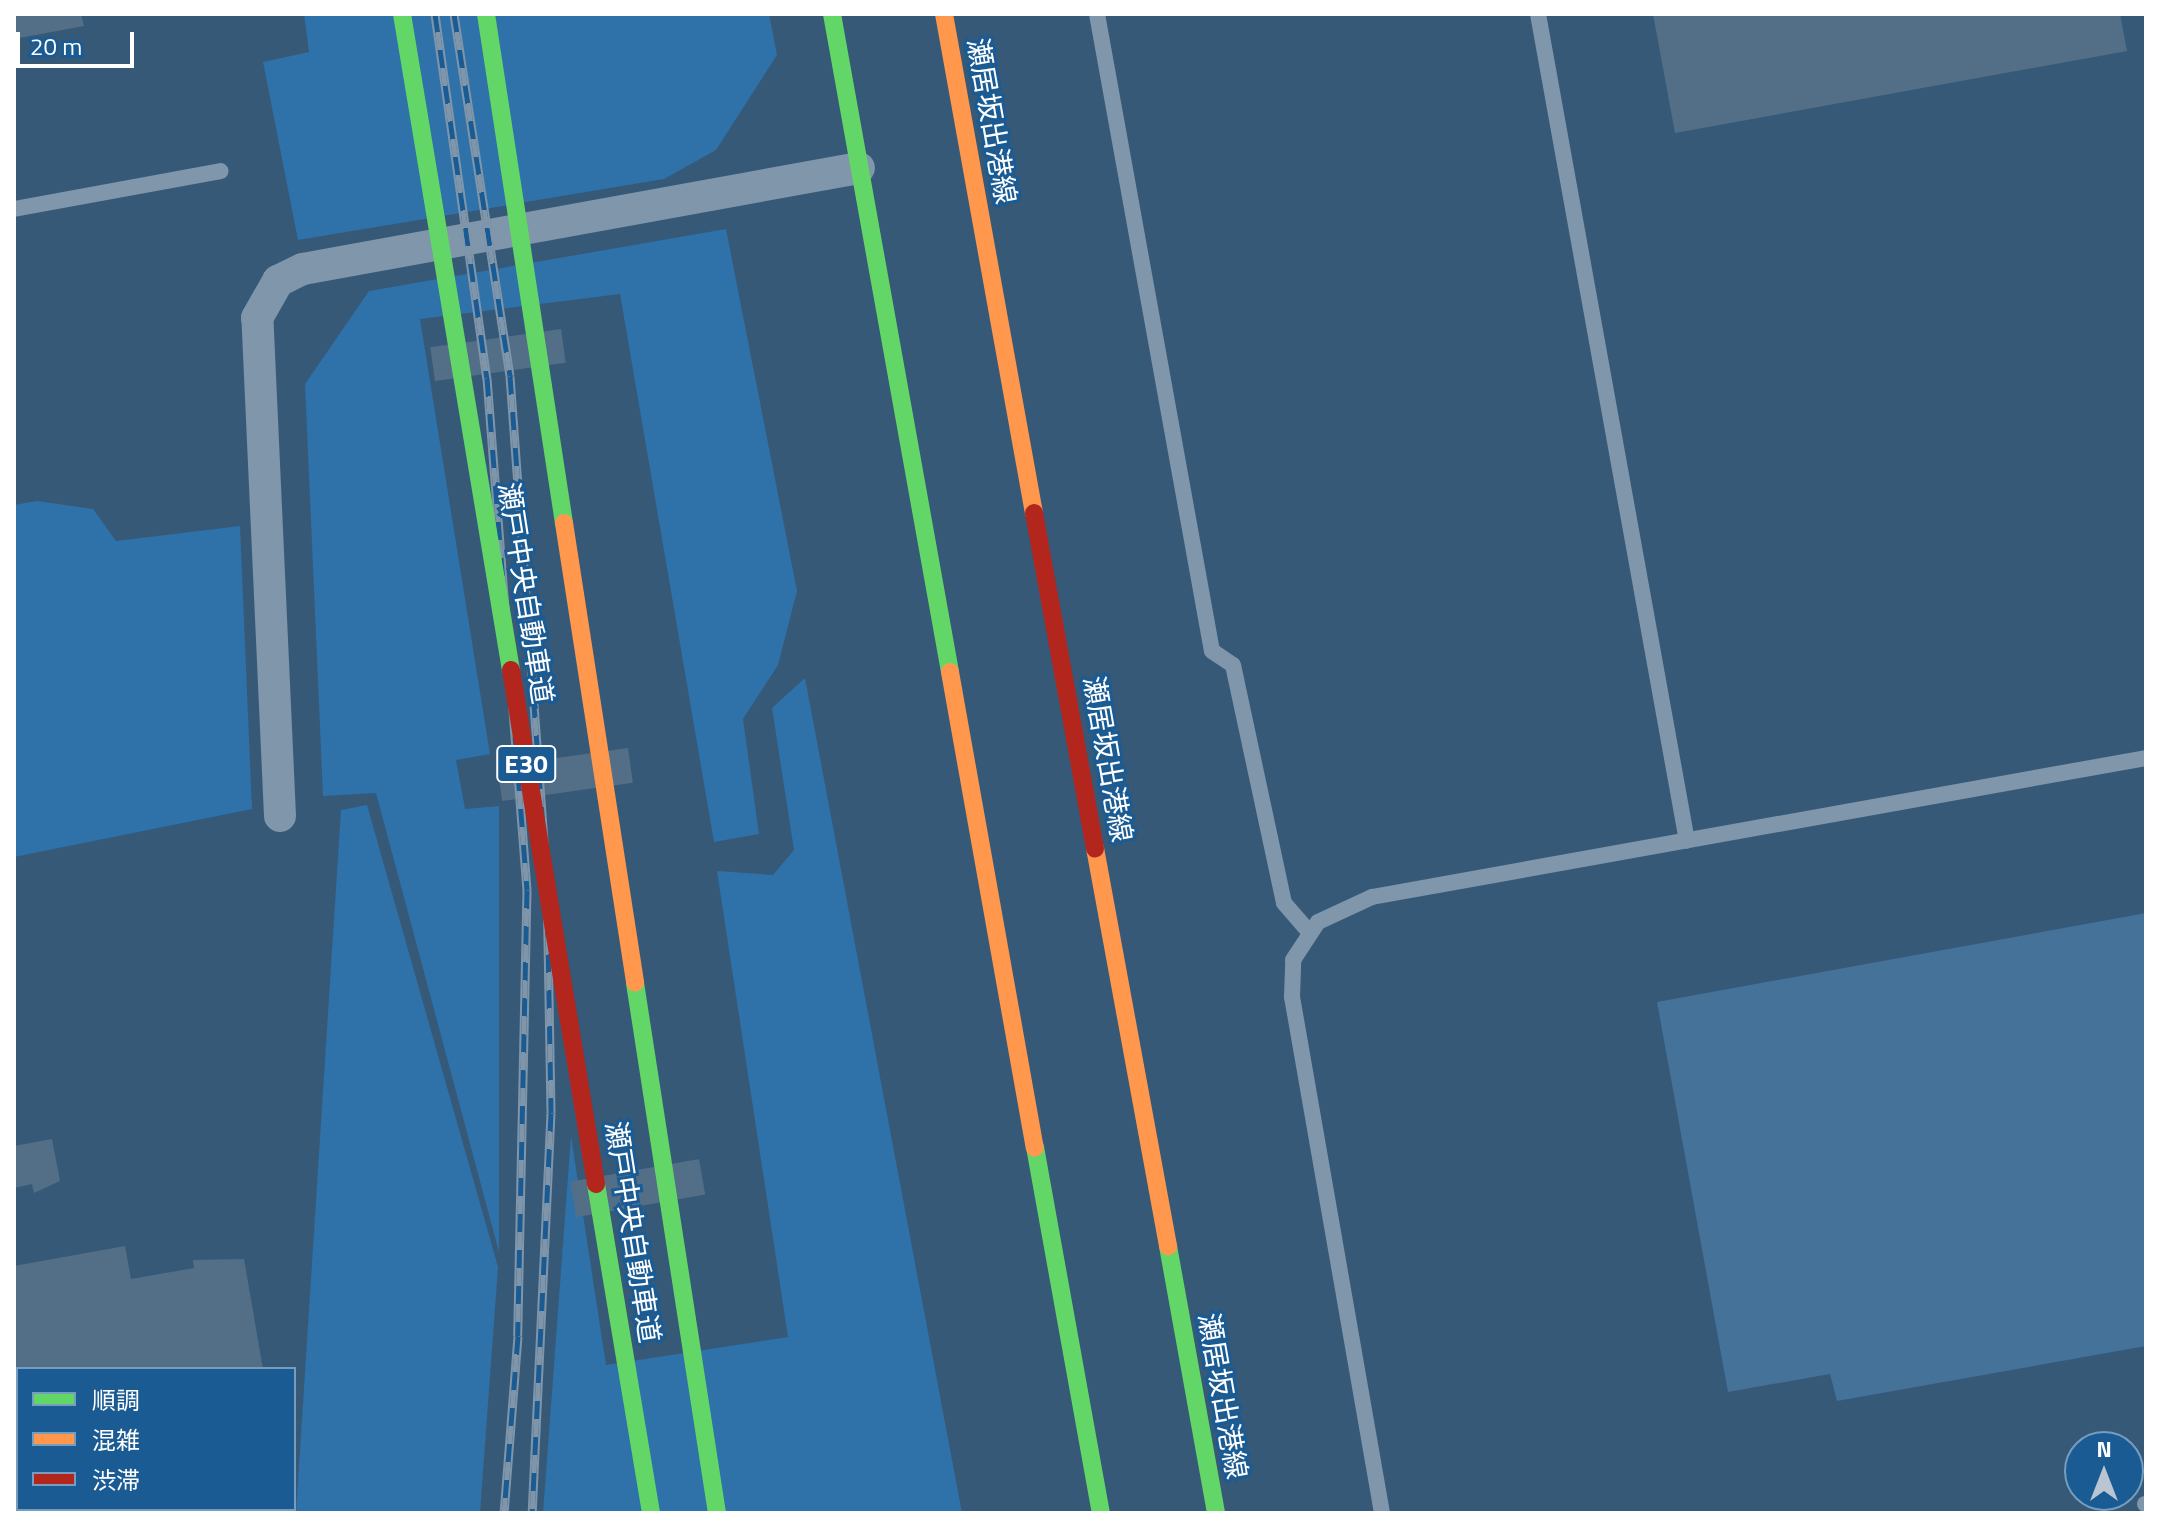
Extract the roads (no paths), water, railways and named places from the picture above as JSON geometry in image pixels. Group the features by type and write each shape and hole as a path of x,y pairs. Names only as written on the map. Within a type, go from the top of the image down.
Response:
{"main road":[{"name":"瀬戸中央自動車道","path":"402,14 651,1513"},
{"name":"瀬戸中央自動車道","path":"486,14 717,1513"},
{"path":"832,14 1101,1513"},
{"name":"瀬居坂出港線","path":"944,14 1216,1513"}],"street":[{"path":"280,816 257,318 278,281 303,269 859,168"}],"lane":[{"path":"1097,14 1212,651 1233,665 1284,903 1309,932"},
{"path":"1538,14 1687,841"},
{"path":"14,209 221,171"},
{"path":"1382,1513 1292,997 1293,960 1309,932 1345,906 1372,897 2146,758"}],"railway":[{"path":"435,14 487,378 527,890 518,1336 504,1513"},
{"path":"454,14 510,376 547,882 551,1113 532,1513"}]}
